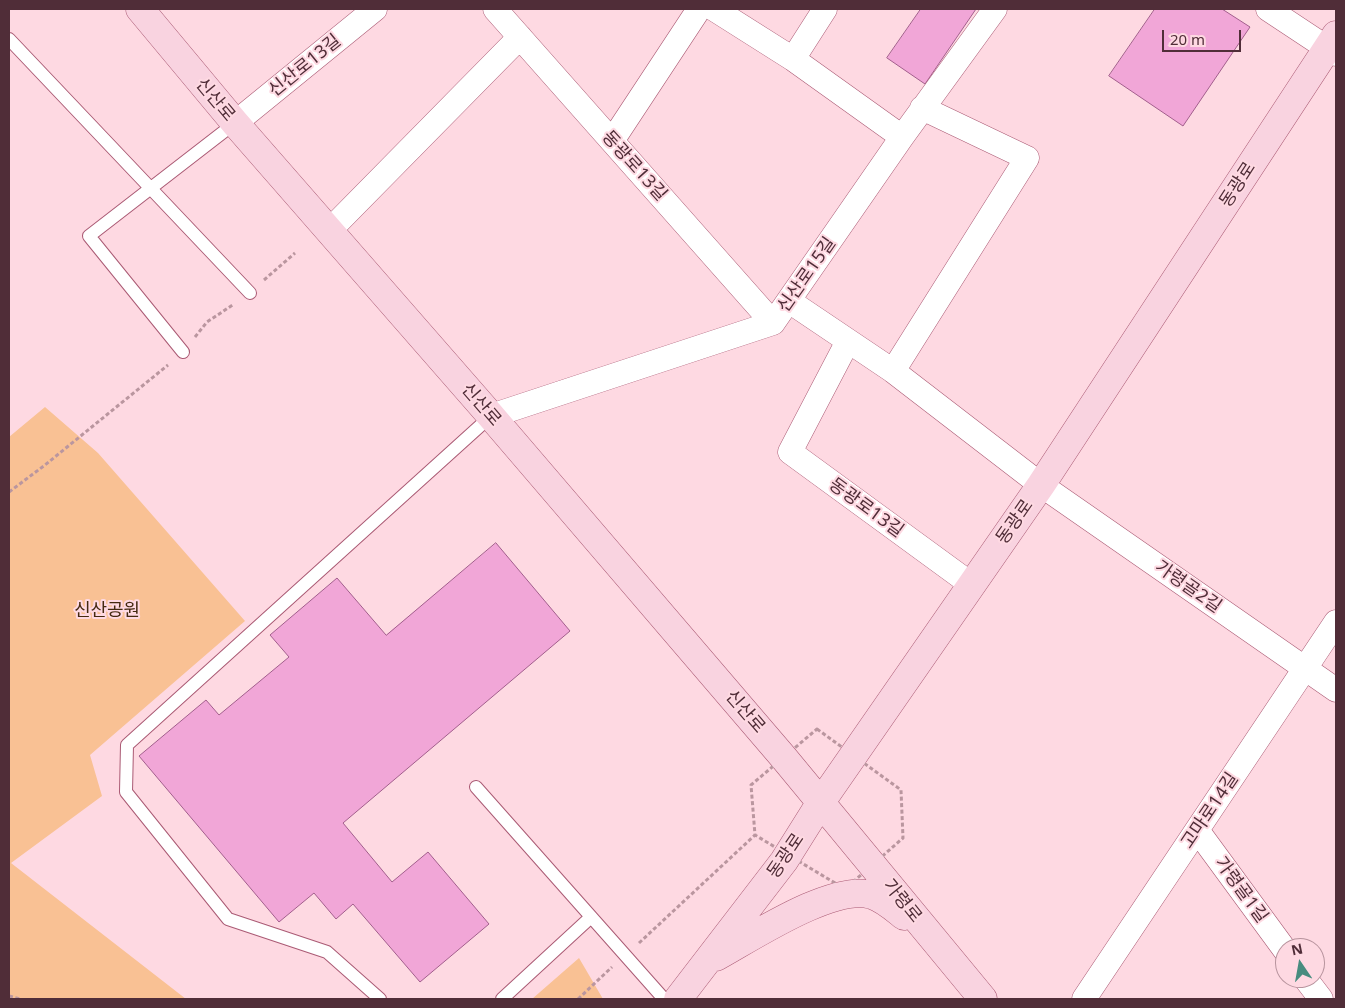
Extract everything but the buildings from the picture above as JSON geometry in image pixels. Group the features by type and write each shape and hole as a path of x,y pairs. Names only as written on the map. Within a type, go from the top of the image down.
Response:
{"main road":[{"name":"신산로","path":"145,11 235,124 491,416 821,802"},
{"name":"동광로","path":"678,999 784,861 821,802 1041,485 1333,46"},
{"name":"가령로","path":"821,802 983,999"},
{"path":"706,963 813,904 832,897 849,894 870,894 884,900 934,939"}],"street":[{"name":"신산로13길","path":"235,124 375,9"},
{"name":"동광로13길","path":"495,9 773,324"},
{"path":"612,141 699,9"},
{"path":"714,9 793,58 902,137"},
{"path":"793,58 825,9"},
{"name":"신산로15길","path":"491,416 773,324 922,108 995,9"},
{"path":"1268,9 1333,46"},
{"path":"329,231 520,37"},
{"path":"893,371 1027,158 922,108"},
{"path":"789,301 893,371 1041,485"},
{"name":"동광로13길","path":"848,341 790,452 972,585"},
{"name":"가령골2길","path":"1041,485 1336,690"},
{"name":"고마로14길","path":"1084,999 1336,622"},
{"name":"가령골1길","path":"1197,830 1276,938"},
{"path":"1313,988 1321,999"}],"lane":[{"path":"9,39 250,293"},
{"path":"183,352 89,236 235,124"},
{"path":"380,999 327,952 228,919 126,792 127,746 491,416"},
{"path":"476,787 664,999"},
{"path":"502,999 591,917"}],"path":[{"path":"9,492 45,465 183,352 207,322 250,293 296,253"},
{"path":"578,999 755,835"},
{"path":"9,996 20,999"}],"green space":[{"name":"신산공원","path":"45,407 98,453 245,621 90,755 102,796 11,863 186,999 9,999 9,437"},
{"path":"579,958 603,999 532,999"}]}
